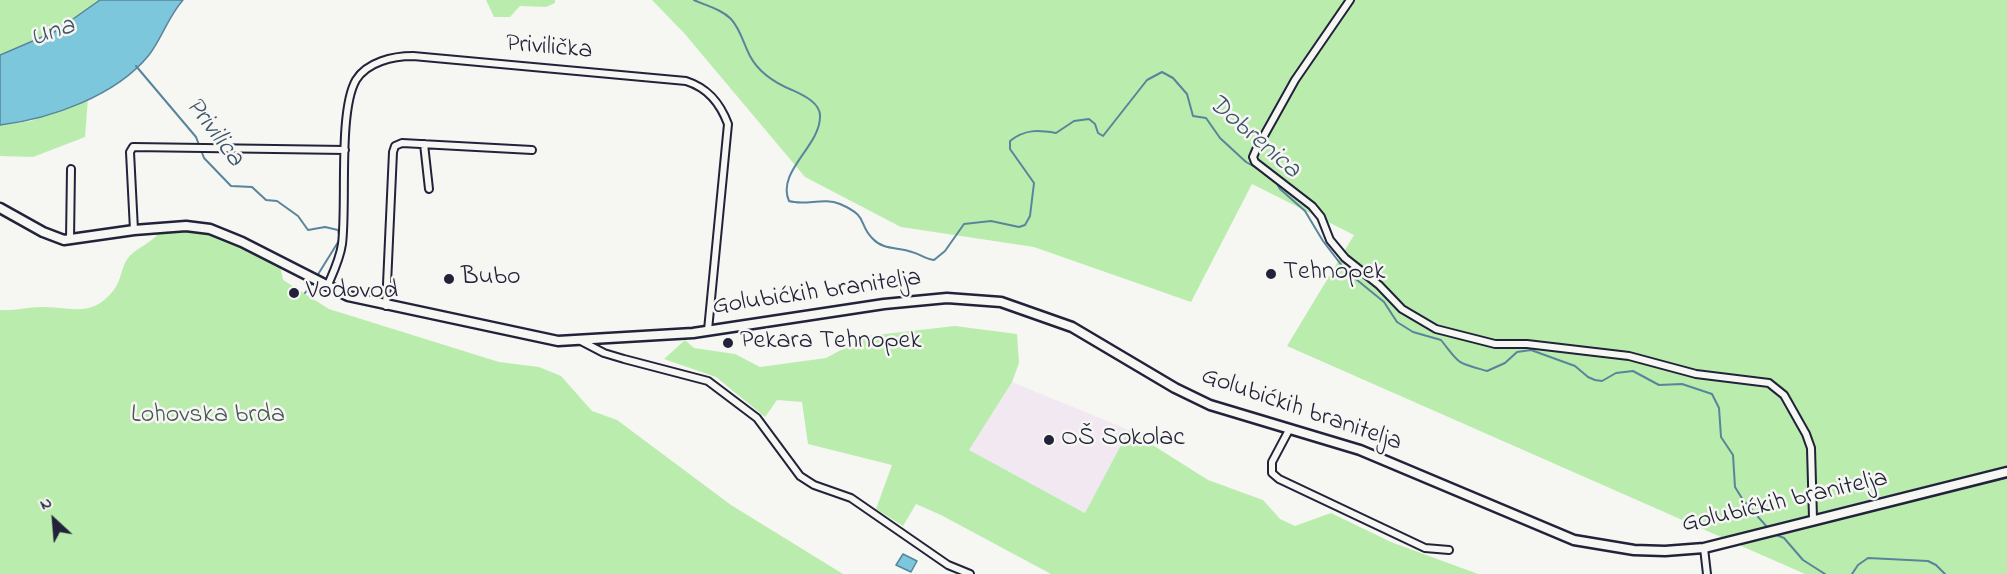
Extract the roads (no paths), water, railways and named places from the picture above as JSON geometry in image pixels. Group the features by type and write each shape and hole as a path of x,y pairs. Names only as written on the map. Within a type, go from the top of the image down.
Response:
{"street":[{"path":"1350,0 1296,80 1256,150 1253,157 1255,162 1312,206 1321,217 1330,240 1345,258 1379,285 1402,309 1436,329 1495,344 1527,344 1629,356 1696,374 1769,383 1784,396 1806,434 1811,448 1813,518"},
{"name":"Privilička","path":"327,287 342,245 345,150 350,100 356,80 367,69 393,58 412,56 686,81 697,85 720,106 728,124 708,330"},
{"path":"386,306 395,146 402,143 532,150"},
{"path":"424,144 429,189"},
{"path":"134,230 129,152 133,147 345,150"},
{"path":"0,208 43,232 70,240 71,169"},
{"name":"Golubićkih branitelja","path":"70,240 134,230 186,226 210,229 242,242 327,287 386,306 544,339 581,341 708,330 947,298 1001,302 1072,327 1175,388 1210,405 1360,450 1574,540 1634,550 1665,551 1704,548 1813,518 2007,471"},
{"path":"581,341 617,357 708,381 757,418 800,476 814,485 851,498 948,565 970,574"},
{"path":"1289,430 1272,462 1272,473 1279,479 1329,504 1358,514 1425,548 1449,550"},
{"path":"1704,548 1707,574"}],"water":[{"name":"Una","path":"100,0 183,0 149,55 119,82 101,94 60,111 0,125 0,55 56,31"},
{"path":"903,554 917,561 911,572 896,565"}],"waterway":[{"name":"Dobrenica","path":"694,0 718,10 731,19 754,62 763,72 780,84 806,97 820,112 818,128 788,180 789,201 801,203 828,201 840,204 856,213 873,239 886,247 907,250 934,260 945,251 964,224 991,221 1019,227 1025,225 1030,216 1034,183 1010,149 1010,141 1021,134 1032,131 1056,133 1074,121 1089,119 1095,124 1098,133 1103,136 1147,80 1162,72 1173,78 1187,94 1193,116 1206,118 1220,138 1246,162 1264,172"},
{"name":"Privilica","path":"136,66 196,137 204,158 231,186 252,187 266,200 277,201 298,216 308,230 325,227 338,230 340,239 317,276"},
{"name":"Dobrenica","path":"1275,180 1280,189 1305,211 1323,241 1346,271 1384,302 1397,322 1413,332 1441,340 1464,364 1487,371 1505,363 1517,352 1531,350 1575,366 1595,380 1602,381 1616,373 1633,371 1659,385 1682,384 1712,394 1719,408 1721,437 1733,455 1735,487 1743,500 1768,528"},
{"name":"Privilica","path":"305,293 314,281"},
{"name":"Dobrenica","path":"1774,534 1784,538 1803,560 1825,574"},
{"name":"Dobrenica","path":"1852,574 1858,565 1868,558 1928,561 1945,574"}],"place":[{"name":"Tehnopek","path":"1271,274"},
{"name":"Bubo","path":"449,279"},
{"name":"Vodovod","path":"294,293"},
{"name":"Pekara Tehnopek","path":"728,343"},
{"name":"OŠ Sokolac","path":"1049,440"}],"park label":[{"name":"Lohovska brda","path":"208,417"}]}
